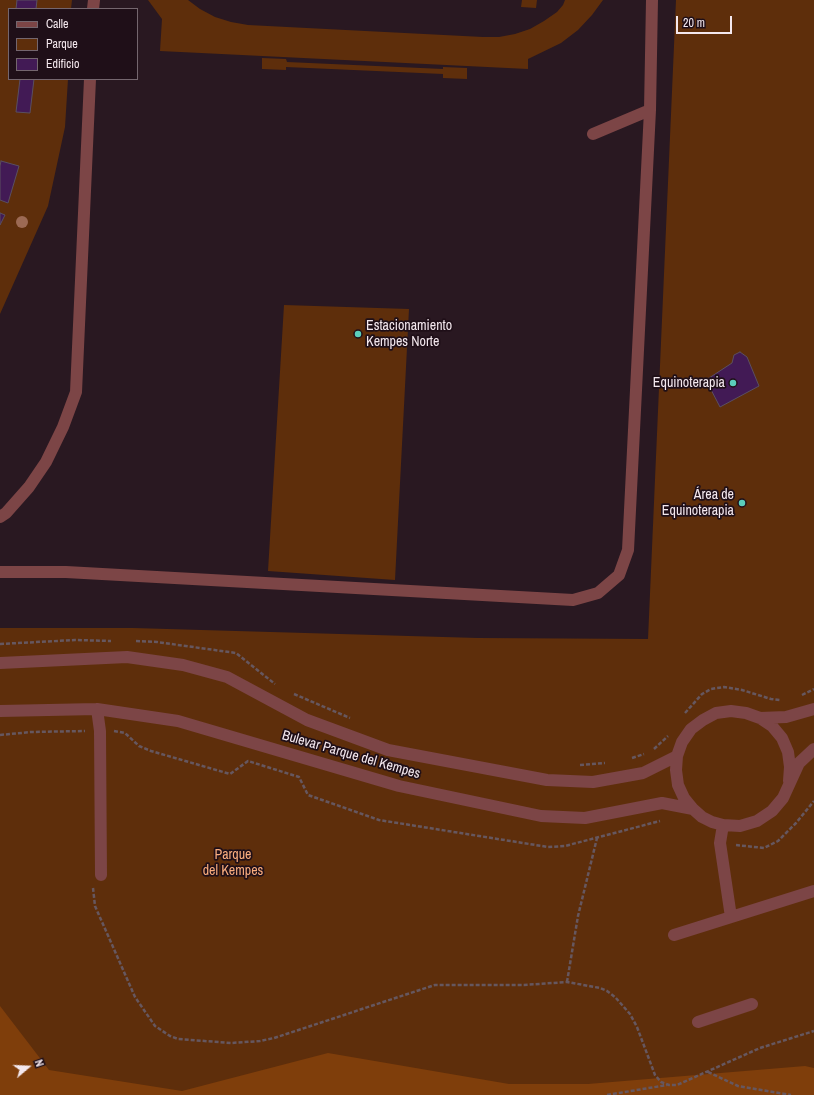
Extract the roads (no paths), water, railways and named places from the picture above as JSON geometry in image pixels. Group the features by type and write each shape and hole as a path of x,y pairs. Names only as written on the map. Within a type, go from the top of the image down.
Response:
{"street":[{"path":"0,572 66,572 573,600 598,593 619,576 628,550 650,110 652,0"},
{"path":"0,517 6,513 29,486 46,462 63,427 76,392 90,80"},
{"path":"593,134 650,110"},
{"name":"Bulevar Parque del Kempes","path":"0,663 127,657 183,665 227,678 307,720 388,750 547,780 593,782 643,774 677,756"},
{"path":"96,878 100,732 97,709"},
{"name":"Bulevar Parque del Kempes","path":"0,712 97,709 178,721 399,786 541,816 585,818 662,803 693,809"},
{"name":"Bulevar Parque del Kempes","path":"760,718 786,717 814,709"},
{"name":"Bulevar Parque del Kempes","path":"789,781 790,767 788,752 782,738 772,726 760,718 746,712 731,711 716,714 703,720 691,729 682,742 677,756 676,770 678,784 684,798 693,809 712,822 723,825 740,826 757,821 772,812 783,798 789,781 799,763 814,749"},
{"path":"723,825 720,843 731,917"},
{"path":"674,935 814,891"},
{"path":"698,1022 752,1004"}],"place":[{"name":"Estacionamiento Kempes Norte","path":"358,334"},
{"name":"Equinoterapia","path":"733,383"},
{"name":"Área de Equinoterapia","path":"742,503"}],"park label":[{"name":"Parque del Kempes","path":"233,864"}]}
